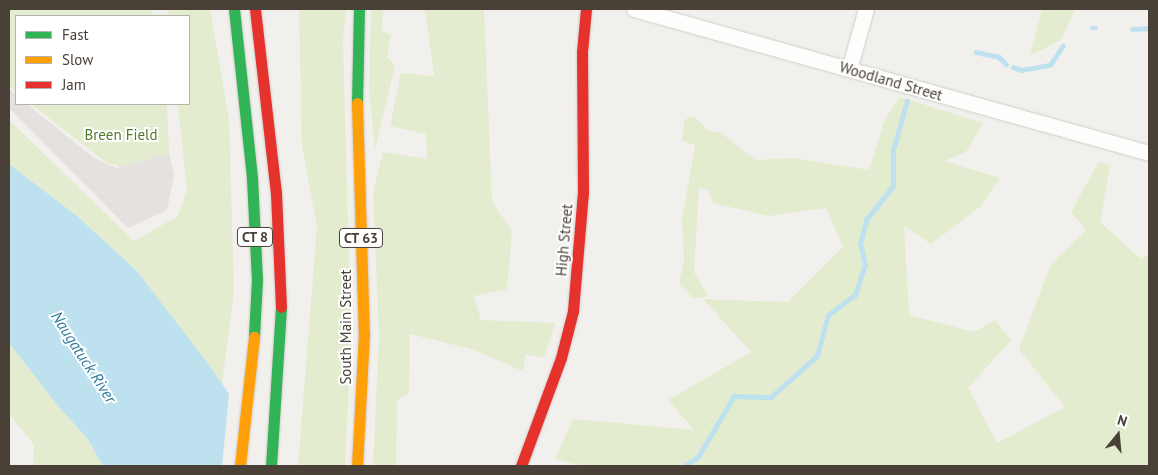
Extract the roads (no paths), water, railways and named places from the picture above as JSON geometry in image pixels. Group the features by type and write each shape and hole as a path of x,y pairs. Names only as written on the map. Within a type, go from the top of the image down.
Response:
{"main road":[{"path":"221,9 252,178"},
{"name":"CT 8","path":"234,9 252,178 257,279 255,329 240,466"},
{"name":"CT 8","path":"255,9 268,120 282,294 278,394 271,466"},
{"name":"South Main Street","path":"357,466 364,334 356,80 359,9"},
{"name":"High Street","path":"521,466 561,358 573,311 583,192 582,52 586,9"},
{"path":"268,120 271,44"}],"street":[{"name":"Woodland Street","path":"634,9 1149,153"},
{"path":"849,69 866,9"}],"water":[{"name":"Naugatuck River","path":"9,164 77,216 137,271 209,365 229,394 222,466 103,466 87,438 58,406 9,343"}],"waterway":[{"path":"1132,29 1149,28"},
{"path":"1013,67 1021,70 1050,65 1063,46"},
{"path":"976,52 999,57 1006,64"},
{"path":"684,466 698,457 734,396 771,397 817,356 828,315 855,295 865,265 860,244 866,220 893,186 893,150 907,101"}],"park label":[{"name":"Breen Field","path":"121,135"}]}
